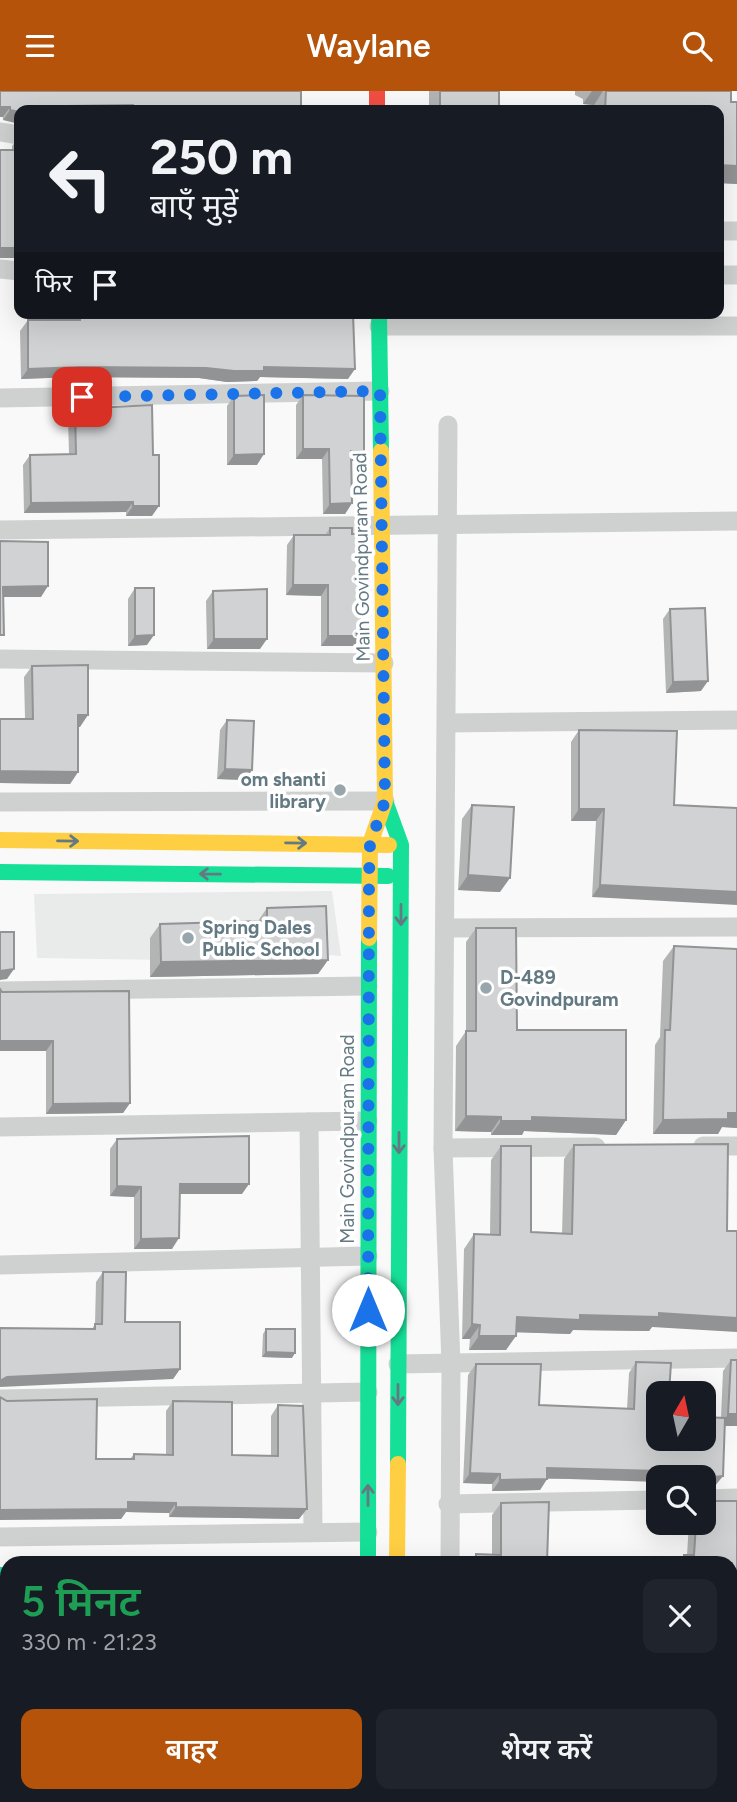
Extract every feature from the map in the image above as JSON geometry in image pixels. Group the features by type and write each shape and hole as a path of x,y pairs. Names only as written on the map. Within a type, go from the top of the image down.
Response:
{"street":[{"path":"379,320 737,326"},
{"name":"Main Govindpuram Road","path":"379,320 385,801 401,845 397,1556"},
{"path":"0,398 380,391"},
{"path":"448,425 443,1148 451,1364 450,1556"},
{"path":"0,530 737,521"},
{"path":"0,659 384,663"},
{"path":"447,723 737,720"},
{"path":"0,802 385,801"},
{"name":"Main Govindpuram Road","path":"368,1556 369,876 370,844 385,801"},
{"path":"0,840 401,845"},
{"path":"0,872 401,875"},
{"path":"446,928 737,927"},
{"path":"0,991 369,986"},
{"path":"0,1127 368,1121"},
{"path":"309,1122 313,1532"},
{"path":"681,1146 737,1146"},
{"path":"443,1148 611,1147"},
{"path":"0,1265 368,1256"},
{"path":"398,1364 737,1358"},
{"path":"0,1399 368,1392"},
{"path":"716,1499 737,1499"},
{"path":"448,1504 646,1500"},
{"path":"0,1537 368,1532"}],"shaded area":[{"name":"Spring Dales Public School","path":"332,891 341,956 297,952 232,961 37,958 34,894"}],"building":[{"path":"0,91 301,91 301,105 14,105 14,111 10,110 10,107 0,107"},
{"path":"440,91 499,91 499,105 440,105"},
{"path":"606,91 731,91 731,102 737,102 737,166 724,165 724,105 605,105"},
{"path":"0,150 14,150 14,248 0,248"},
{"path":"353,319 355,369 28,369 28,320"},
{"path":"264,395 264,454 234,455 234,396"},
{"path":"303,395 364,396 364,451 351,451 352,503 330,504 329,449 303,449"},
{"path":"152,405 153,455 159,455 159,506 133,506 133,502 31,503 30,455 76,454 75,409"},
{"path":"330,528 352,528 352,534 364,534 366,585 360,585 361,636 328,636 328,585 293,585 294,535 330,535"},
{"path":"0,541 48,542 48,586 3,587 4,635 0,635"},
{"path":"135,588 154,588 154,635 135,636"},
{"path":"267,589 267,639 214,639 213,591"},
{"path":"705,608 708,681 673,682 670,609"},
{"path":"88,665 88,715 78,715 78,772 0,771 0,719 33,719 32,666"},
{"path":"227,720 254,721 252,770 225,769"},
{"path":"579,730 677,731 674,805 737,808 737,892 600,885 604,809 579,809"},
{"path":"472,805 514,807 510,878 468,875"},
{"path":"326,906 328,960 161,962 160,924 267,921 267,908"},
{"path":"476,928 516,928 517,1030 626,1030 626,1120 532,1117 532,1121 501,1121 501,1117 466,1116 466,1031 476,1031"},
{"path":"0,932 14,932 14,969 0,971"},
{"path":"674,946 737,949 737,1113 728,1113 728,1119 663,1120 665,1030 670,1030"},
{"path":"0,989 2,992 129,991 130,1103 53,1104 53,1041 0,1041"},
{"path":"249,1136 249,1184 180,1184 179,1238 141,1239 141,1187 117,1186 117,1139"},
{"path":"728,1144 727,1231 737,1231 737,1318 659,1313 659,1317 580,1315 580,1320 517,1317 516,1336 479,1336 480,1325 472,1324 474,1234 500,1235 501,1146 531,1146 531,1232 572,1234 574,1145"},
{"path":"103,1272 126,1272 125,1322 180,1322 180,1369 7,1377 0,1381 0,1328 95,1329 95,1324 102,1324"},
{"path":"266,1329 295,1329 295,1353 266,1352"},
{"path":"731,1360 737,1360 737,1414 728,1414"},
{"path":"636,1362 671,1363 670,1381 646,1381 646,1451 716,1451 716,1418 725,1418 723,1476 716,1477 716,1465 646,1465 646,1471 547,1468 547,1479 500,1480 500,1474 470,1473 476,1364 541,1364 539,1405 634,1409"},
{"path":"0,1397 7,1401 97,1399 96,1459 134,1459 134,1454 173,1455 173,1401 232,1402 232,1455 278,1456 278,1405 303,1406 307,1509 176,1507 176,1503 128,1502 128,1509 0,1510"},
{"path":"716,1501 737,1501 737,1556 684,1556 694,1555 695,1535 716,1535"},
{"path":"549,1502 547,1556 476,1556 501,1555 501,1503"}],"traffic: fast":[{"path":"379,319 381,451"},
{"path":"385,801 401,845 398,1464"},
{"path":"0,872 388,876"},
{"path":"368,1556 369,938"}],"traffic: slow":[{"path":"369,938 370,844 385,801 381,451"},
{"path":"0,840 389,845"},
{"path":"397,1556 398,1464"}],"traffic: jam":[{"path":"377,91 377,105"}],"place":[{"name":"om shanti library","path":"340,790"},
{"name":"Spring Dales Public School","path":"188,938"},
{"name":"D-489 Govindpuram","path":"486,988"}],"route":[{"path":"82,397 380,391 385,801 370,844 368,1310"}]}
